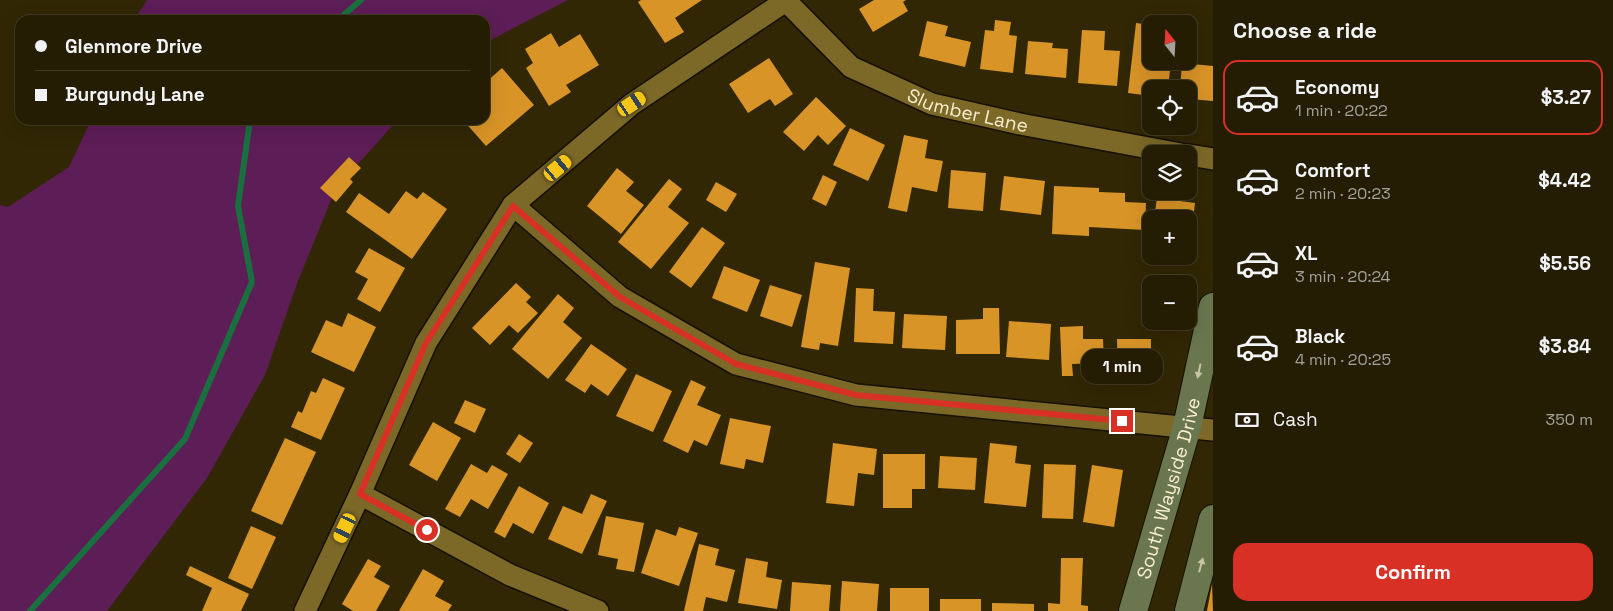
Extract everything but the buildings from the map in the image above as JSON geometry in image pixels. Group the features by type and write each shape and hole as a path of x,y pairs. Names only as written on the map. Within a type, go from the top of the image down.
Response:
{"main road":[{"name":"South Wayside Drive","path":"1133,611 1200,428 1213,307"},
{"path":"1189,611 1213,519"}],"street":[{"name":"Slumber Lane","path":"787,0 851,67 932,104 1020,124 1142,147"},
{"path":"305,611 360,494 426,343 513,206 632,104 787,0"},
{"path":"1197,157 1213,160"},
{"path":"513,206 620,297 736,364 856,395 1200,428"},
{"path":"360,494 510,575 598,611"}],"shaded area":[{"path":"147,0 568,0 490,40 490,15 137,15"},
{"path":"89,125 393,125 336,188 298,281 265,375 207,478 107,611 0,611 0,205 8,207 69,167"}],"waterway":[{"path":"344,15 361,0"},
{"path":"30,611 185,439 252,282 238,206 249,125"}],"route":[{"path":"427,530 360,494 426,343 513,206 620,297 736,364 856,395 1122,421"}]}
